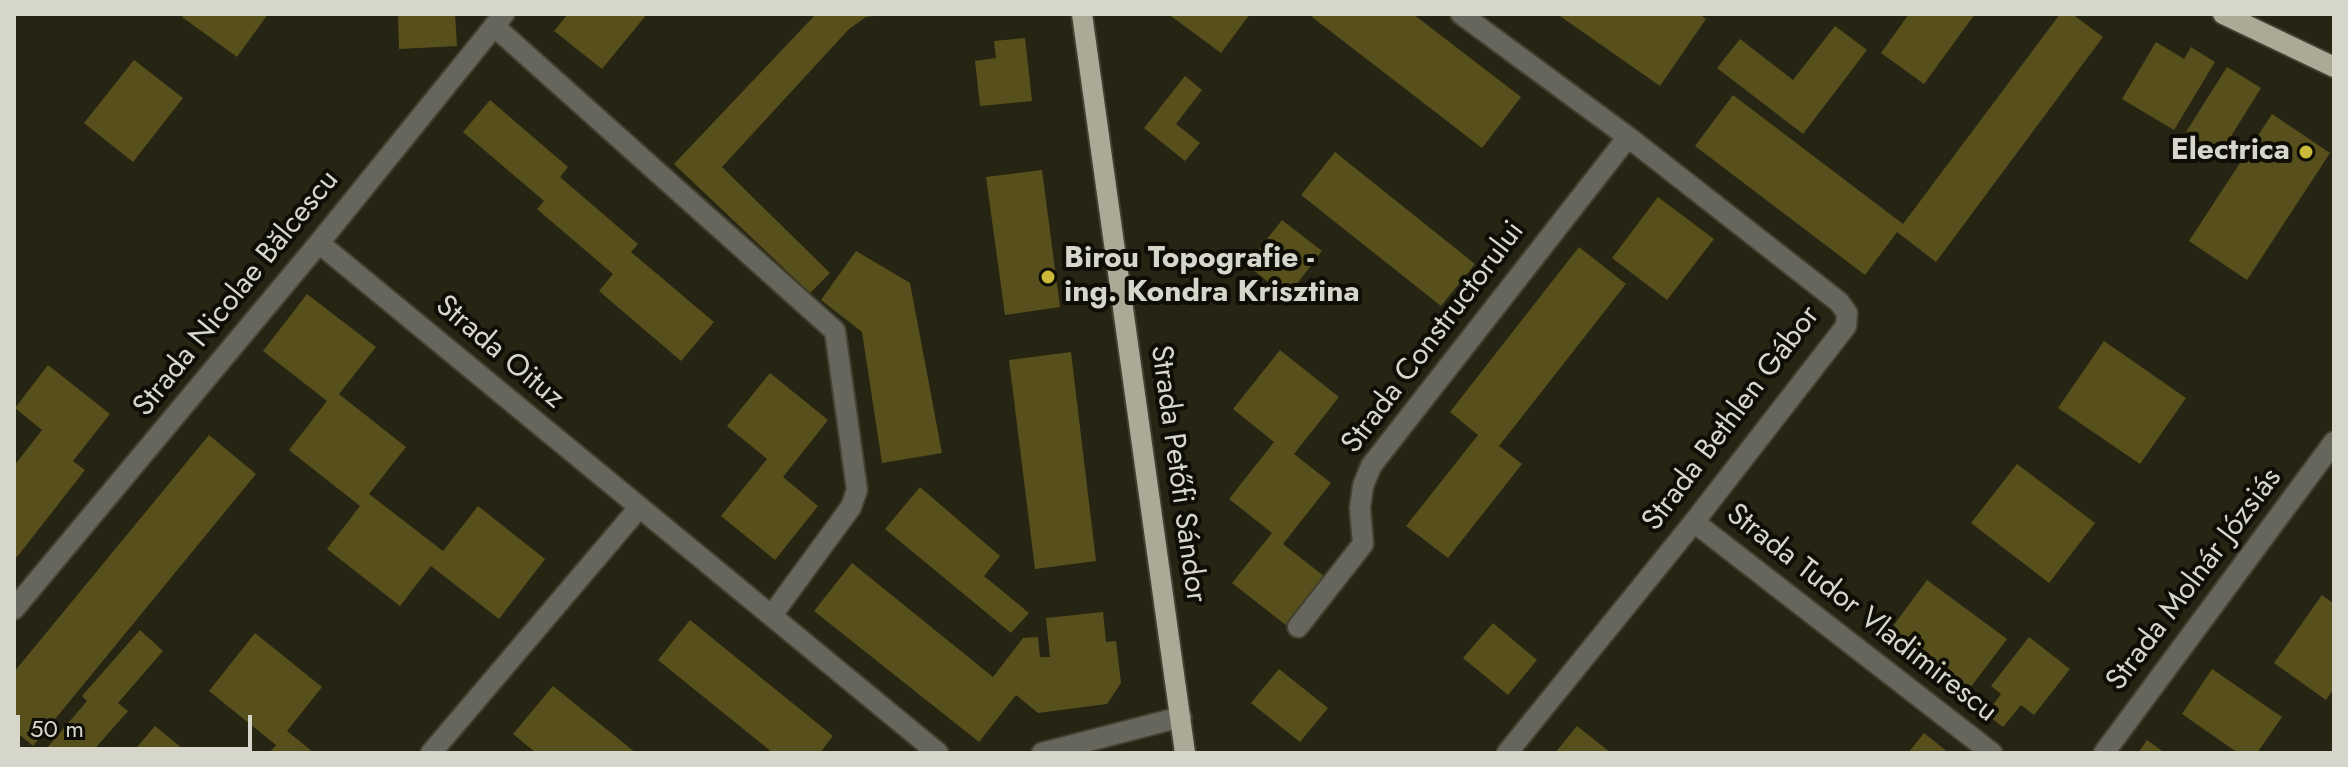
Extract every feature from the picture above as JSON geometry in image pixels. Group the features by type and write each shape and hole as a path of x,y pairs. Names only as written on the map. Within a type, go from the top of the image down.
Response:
{"main road":[{"name":"Strada Petőfi Sándor","path":"1082,14 1185,753"},
{"path":"2223,14 2334,67"}],"street":[{"name":"Strada Bethlen Gábor","path":"1461,14 1628,137 1839,302 1847,313 1846,326 1694,522 1507,753"},
{"path":"499,20 835,331 857,490 851,507 772,615"},
{"name":"Strada Nicolae Bălcescu","path":"14,609 319,243 499,20"},
{"name":"Strada Constructorului","path":"1298,627 1363,544 1360,508 1363,486 1371,466 1628,137"},
{"name":"Strada Oituz","path":"319,243 638,509 938,753"},
{"name":"Strada Molnár Józsiás","path":"2104,753 2334,442"},
{"path":"431,753 638,509"},
{"name":"Strada Tudor Vladimirescu","path":"1694,522 1992,753"},
{"path":"1042,753 1181,717"}],"building":[{"path":"185,14 268,14 237,57 182,17"},
{"path":"398,14 455,14 457,46 399,49"},
{"path":"568,14 647,14 602,69 554,31"},
{"path":"816,14 874,16 866,17 849,29 722,167 830,273 810,293 674,164"},
{"path":"1168,14 1250,14 1221,53"},
{"path":"1314,14 1413,14 1521,97 1482,148 1312,17"},
{"path":"1557,14 1699,14 1706,19 1660,86"},
{"path":"1909,14 1975,14 1924,84 1881,53"},
{"path":"2060,14 2072,14 2103,37 1936,262 1897,232 1865,275 1695,146 1733,95 1903,224"},
{"path":"1835,26 1867,50 1803,134 1717,68 1740,39 1793,80"},
{"path":"1025,38 1032,101 980,106 975,61 996,58 994,41"},
{"path":"2156,42 2184,59 2191,47 2215,62 2174,130 2122,99"},
{"path":"134,60 183,98 133,162 84,123"},
{"path":"2227,67 2261,88 2220,154 2186,132"},
{"path":"1185,76 1202,90 1176,124 1200,143 1185,161 1144,128"},
{"path":"490,100 568,167 560,177 638,244 631,252 714,322 681,361 599,291 613,274 537,209 544,201 463,132"},
{"path":"2272,114 2330,153 2247,280 2189,241"},
{"path":"1335,152 1475,264 1441,306 1301,195"},
{"path":"1042,170 1060,307 1005,315 986,177"},
{"path":"1658,197 1714,239 1667,300 1612,258"},
{"path":"1282,220 1322,251 1287,297 1247,265"},
{"path":"1579,247 1626,284 1499,446 1522,464 1448,558 1406,526 1478,435 1450,412"},
{"path":"856,251 910,283 942,453 882,463 862,332 821,300"},
{"path":"307,294 376,347 339,394 406,447 369,494 443,551 478,506 545,559 499,619 431,566 400,606 327,549 360,506 289,450 327,401 263,351"},
{"path":"2104,341 2186,398 2140,464 2058,408"},
{"path":"1280,350 1339,397 1294,454 1331,483 1283,544 1325,577 1287,626 1232,583 1272,533 1229,499 1274,442 1233,409"},
{"path":"1071,352 1096,561 1035,569 1009,360"},
{"path":"48,365 110,414 73,461 85,470 17,557 14,555 14,466 42,430 15,408"},
{"path":"770,373 828,420 783,477 818,506 775,560 721,516 767,459 727,426"},
{"path":"209,435 256,474 33,746 14,730 14,672"},
{"path":"2017,464 2095,523 2049,583 1971,523"},
{"path":"920,487 1000,556 984,576 1029,613 1011,633 885,529"},
{"path":"852,563 993,677 1023,638 1038,637 1040,657 1050,657 1046,618 1103,612 1106,642 1116,641 1121,683 1107,704 1038,713 1016,695 979,742 814,611"},
{"path":"1927,580 2007,639 1964,696 1885,637"},
{"path":"2322,595 2334,604 2334,688 2326,700 2274,663"},
{"path":"690,620 833,736 820,753 773,753 658,660"},
{"path":"1493,623 1537,660 1508,695 1463,658"},
{"path":"140,630 163,651 118,703 128,711 91,753 51,753 46,749 87,701 82,696"},
{"path":"255,633 322,687 287,731 314,753 269,753 276,745 209,691"},
{"path":"2029,637 2070,669 2034,715 2021,705 2003,727 1986,714 2001,694 1991,686"},
{"path":"1279,669 1328,708 1300,742 1251,703"},
{"path":"2212,669 2282,717 2257,753 2238,753 2182,714"},
{"path":"553,686 636,753 536,753 513,734"},
{"path":"155,726 183,749 179,753 132,753"},
{"path":"1577,726 1611,753 1555,753"},
{"path":"1924,733 1949,753 1908,753"},
{"path":"2147,740 2165,753 2138,753"}],"place":[{"name":"Electrica","path":"2306,152"},
{"name":"Birou Topografie - ing. Kondra Krisztina","path":"1048,277"}]}
